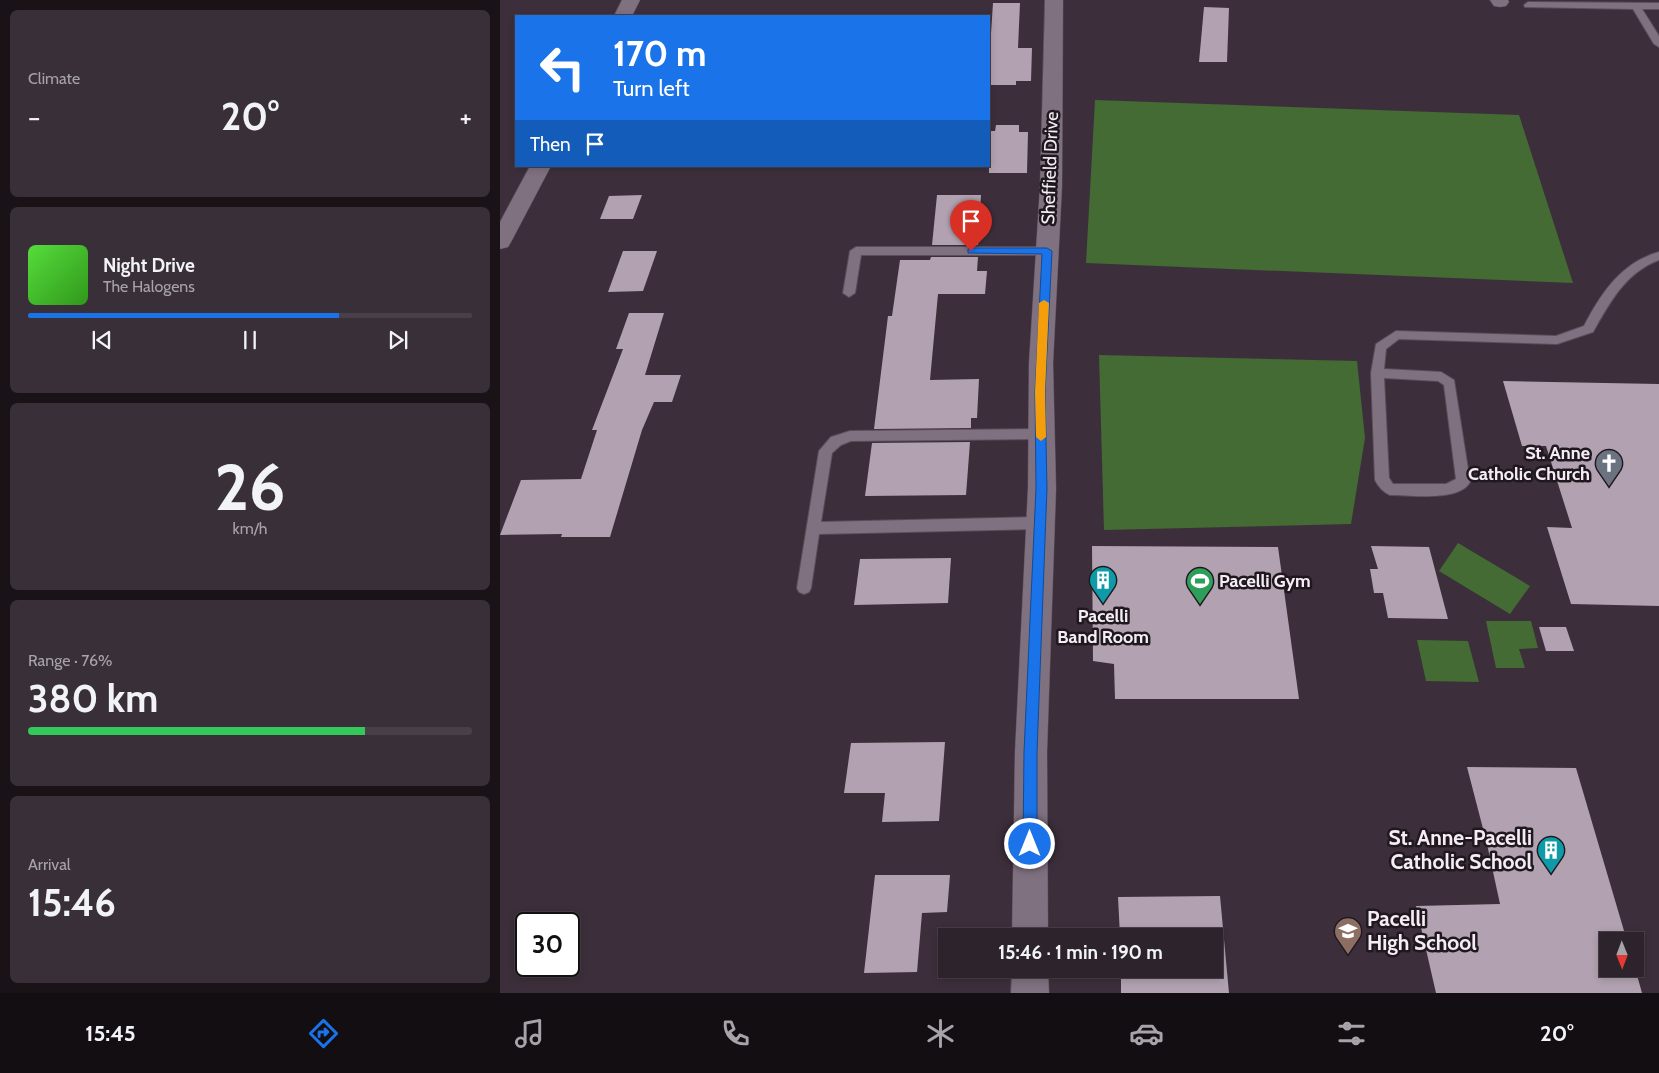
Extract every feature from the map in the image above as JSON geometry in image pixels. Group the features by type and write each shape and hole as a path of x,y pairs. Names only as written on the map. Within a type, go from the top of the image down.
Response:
{"street":[{"path":"624,15 631,0"},
{"name":"Sheffield Drive","path":"1030,928 1031,752 1040,523 1041,363 1051,186 1054,0"},
{"path":"500,242 540,167"},
{"path":"1030,978 1030,993"}],"lane":[{"path":"1528,5 1659,6"},
{"path":"1636,6 1659,44"},
{"path":"849,293 856,252 1047,251"},
{"path":"1377,373 1441,377 1450,383 1462,482 1448,490 1390,489 1382,480 1377,373 1380,347 1396,335 1557,340 1589,329 1602,302 1628,273 1659,256"},
{"path":"804,588 826,451 836,441 850,436 1041,434"},
{"path":"813,528 1040,523"}],"green space":[{"path":"1095,100 1519,115 1573,283 1086,263"},
{"path":"1099,355 1357,361 1365,438 1351,524 1104,530"},
{"path":"1458,543 1530,586 1510,614 1439,571"},
{"path":"1486,621 1531,621 1538,648 1519,649 1525,668 1496,668"},
{"path":"1417,640 1468,641 1479,682 1426,681"}],"building":[{"path":"993,3 1020,3 1018,48 1032,48 1031,81 1016,81 1016,85 990,85"},
{"path":"1204,7 1229,8 1227,62 1199,62"},
{"path":"996,125 1019,125 1019,132 1028,132 1027,173 989,173 990,131 995,131"},
{"path":"642,195 633,219 600,219 609,196"},
{"path":"937,195 981,195 978,245 932,245"},
{"path":"623,251 657,251 643,291 608,292"},
{"path":"931,257 978,257 977,271 987,271 985,294 938,294 930,380 979,379 977,418 971,418 971,428 874,429 888,316 892,316 900,260 930,260"},
{"path":"629,313 664,313 645,375 681,375 672,402 654,402 642,430 610,537 561,537 562,534 500,535 521,480 581,479 597,430 592,430 623,349 616,349"},
{"name":"St. Anne Catholic Church","path":"1503,381 1659,384 1659,606 1571,604 1547,527 1572,528 1546,446 1522,446"},
{"path":"970,442 966,495 865,496 872,443"},
{"name":"Pacelli Gym","path":"1092,546 1278,547 1299,699 1115,699 1114,664 1093,661"},
{"path":"1371,546 1429,547 1448,619 1388,618 1383,593 1374,593 1370,569 1378,569"},
{"path":"951,558 948,603 854,605 860,559"},
{"path":"1539,627 1566,627 1574,651 1546,651"},
{"path":"945,742 939,821 882,822 885,793 844,793 851,743"},
{"name":"St. Anne-Pacelli Catholic School","path":"1467,767 1576,768 1624,932 1599,932 1599,978 1638,978 1642,993 1436,993 1416,906 1500,904"},
{"path":"875,875 950,875 947,912 922,913 917,972 864,973"},
{"path":"1220,896 1223,928 1120,928 1118,897"},
{"path":"1223,928 1229,993 1121,993 1121,978 1223,978"}],"slow traffic":[{"path":"1041,437 1040,392 1044,303"}],"place":[{"name":"St. Anne Catholic Church","path":"1609,487"},
{"name":"Pacelli Band Room","path":"1103,604"},
{"name":"Pacelli Gym","path":"1200,605"},
{"name":"St. Anne-Pacelli Catholic School","path":"1551,874"},
{"name":"Pacelli High School","path":"1348,955"}],"route":[{"path":"971,251 1047,251 1040,392 1042,488 1031,752 1030,844"}]}
